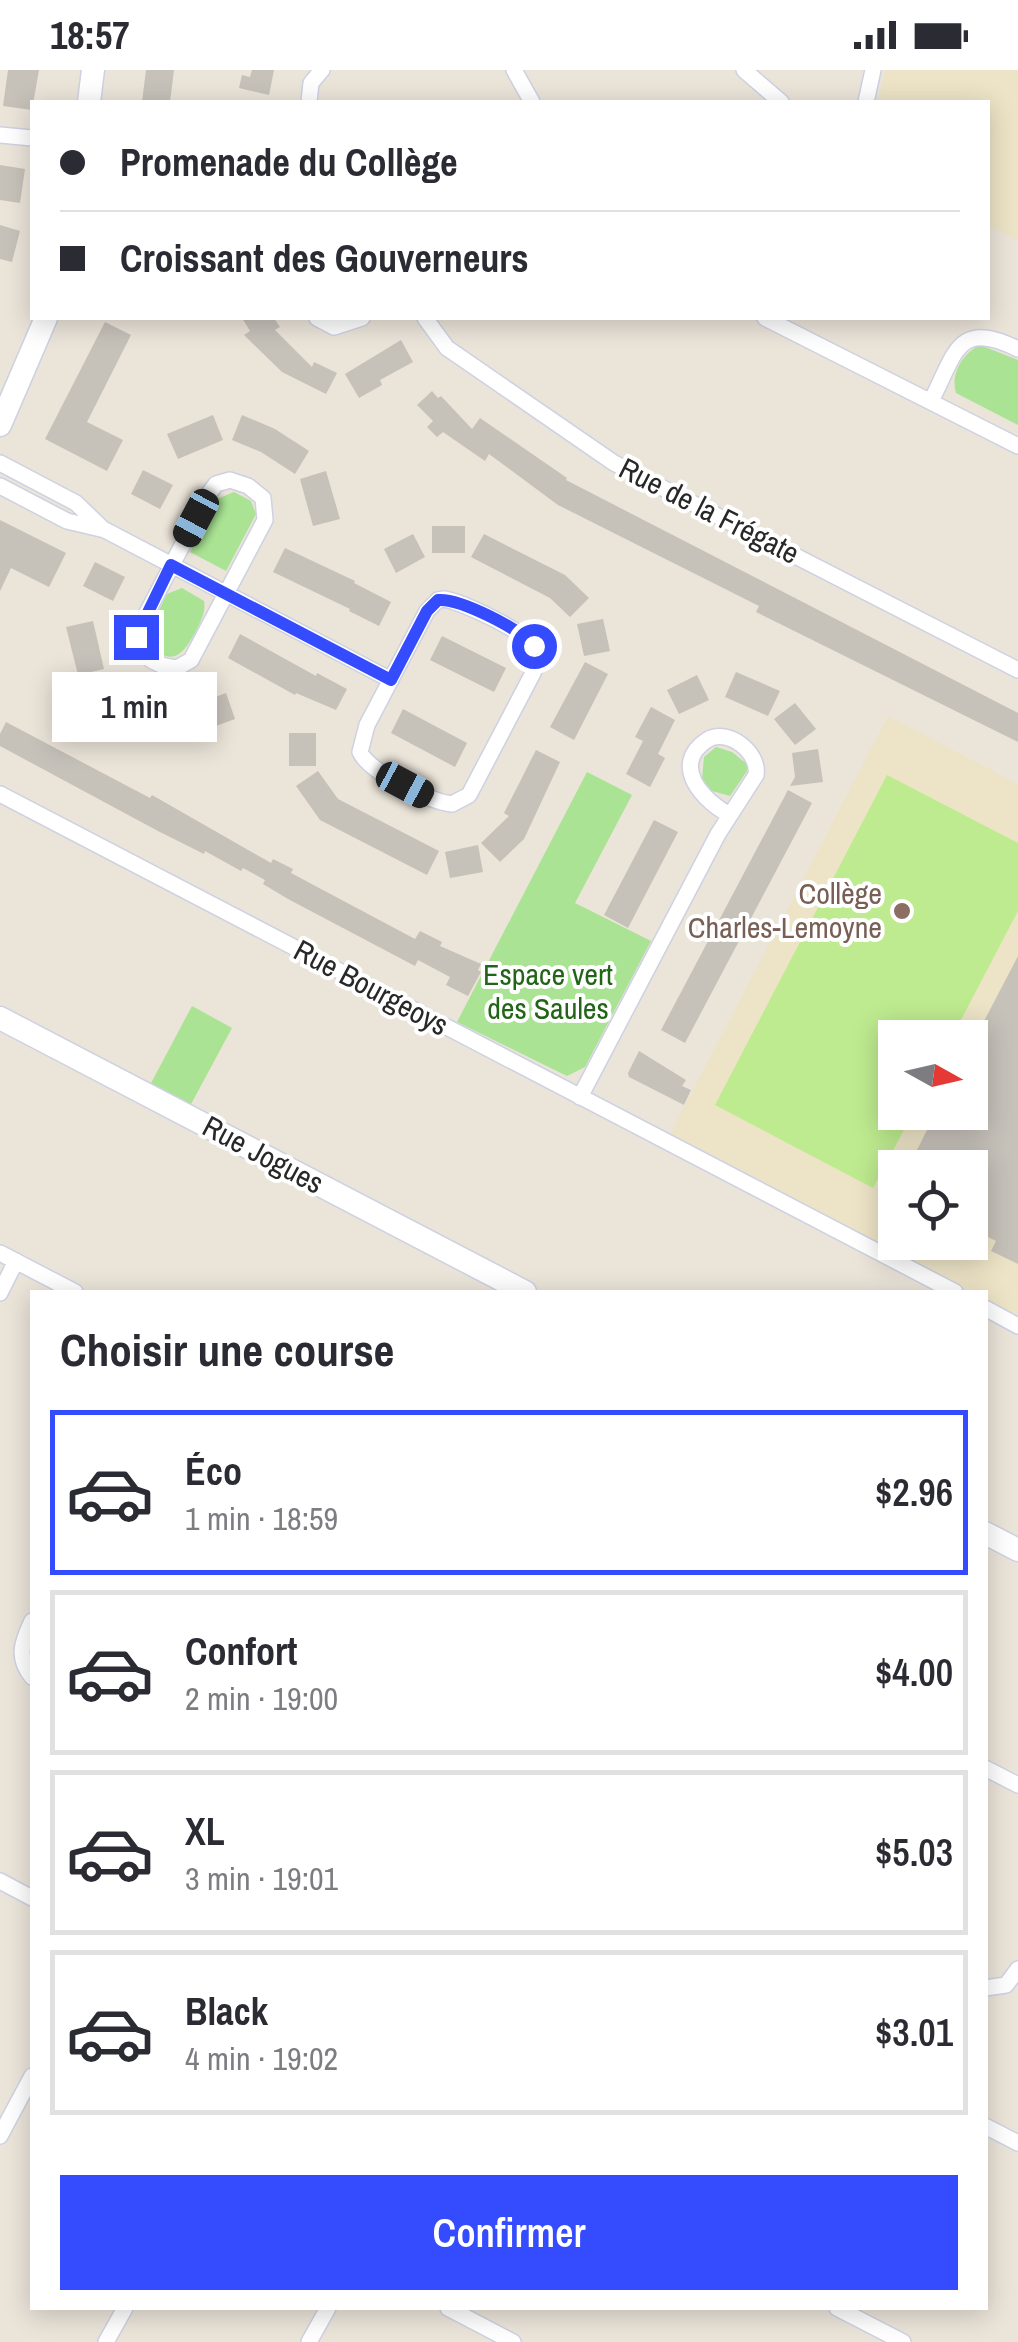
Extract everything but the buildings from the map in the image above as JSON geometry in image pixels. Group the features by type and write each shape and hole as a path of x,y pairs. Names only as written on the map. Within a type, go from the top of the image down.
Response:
{"street":[{"path":"89,100 93,70"},
{"path":"309,100 311,83 322,70"},
{"path":"514,70 531,100"},
{"path":"744,70 779,100"},
{"path":"866,100 873,70"},
{"path":"0,134 30,138"},
{"path":"0,425 45,320"},
{"path":"321,320 334,327 356,320"},
{"name":"Rue de la Frégate","path":"427,320 446,348 614,462 1018,670"},
{"path":"773,320 1018,446"},
{"path":"931,401 958,350 970,338 989,336 1018,350"},
{"path":"0,464 76,503 105,530"},
{"path":"230,480 248,486 263,498 265,520 226,594 186,665 170,668 149,659 138,645 138,630 216,484 230,480"},
{"path":"0,486 67,521 105,530 391,680"},
{"path":"438,600 459,603 524,636 536,652 533,672 469,795 452,804 436,801 373,768 362,758 362,736 391,680 427,611 438,600"},
{"path":"580,1097 730,815 754,779 758,763 744,747 714,738 697,752 692,778 702,796 730,815"},
{"name":"Rue Bourgeoys","path":"0,794 951,1290"},
{"name":"Rue Jogues","path":"0,1018 521,1290"},
{"path":"0,1253 71,1290"},
{"path":"0,1293 16,1261"},
{"path":"988,1310 1018,1326"},
{"path":"988,1535 1018,1550"},
{"path":"30,1626 21,1649 30,1672"},
{"path":"988,1770 1018,1785"},
{"path":"0,1881 30,1897"},
{"path":"988,1988 1006,1985 1018,1969"},
{"path":"0,2136 30,2080"},
{"path":"988,2128 1018,2143"},
{"path":"106,2342 124,2310"},
{"path":"309,2342 327,2310"},
{"path":"452,2310 513,2342"},
{"path":"842,2310 903,2342"}],"shaded area":[{"path":"885,70 1018,70 1018,241 990,226 990,100 878,100"},
{"name":"Collège Charles-Lemoyne","path":"888,716 1018,784 1018,1315 988,1300 988,1290 970,1290 912,1260 988,1260 988,1150 878,1150 878,1242 670,1134"}],"green space":[{"path":"980,345 1018,360 1018,425 956,393 959,365"},
{"path":"234,492 251,501 256,514 226,571 190,552 217,499"},
{"path":"182,588 204,601 204,613 186,647 171,657 149,644 148,632 167,594"},
{"path":"716,747 732,752 747,764 747,771 730,796 712,791 702,779 704,757"},
{"name":"Espace vert des Saules","path":"587,772 632,795 575,903 651,941 585,1067 567,1076 457,1022"},
{"path":"887,775 1018,843 1018,911 961,1020 878,1020 878,1130 904,1130 893,1150 878,1150 878,1179 873,1188 715,1105"},
{"path":"192,1006 232,1028 190,1106 150,1085"}],"place":[{"name":"Collège Charles-Lemoyne","path":"902,911"}],"route":[{"path":"136,637 171,565 391,680 427,611 438,600 470,608 524,636 534,646"}]}
